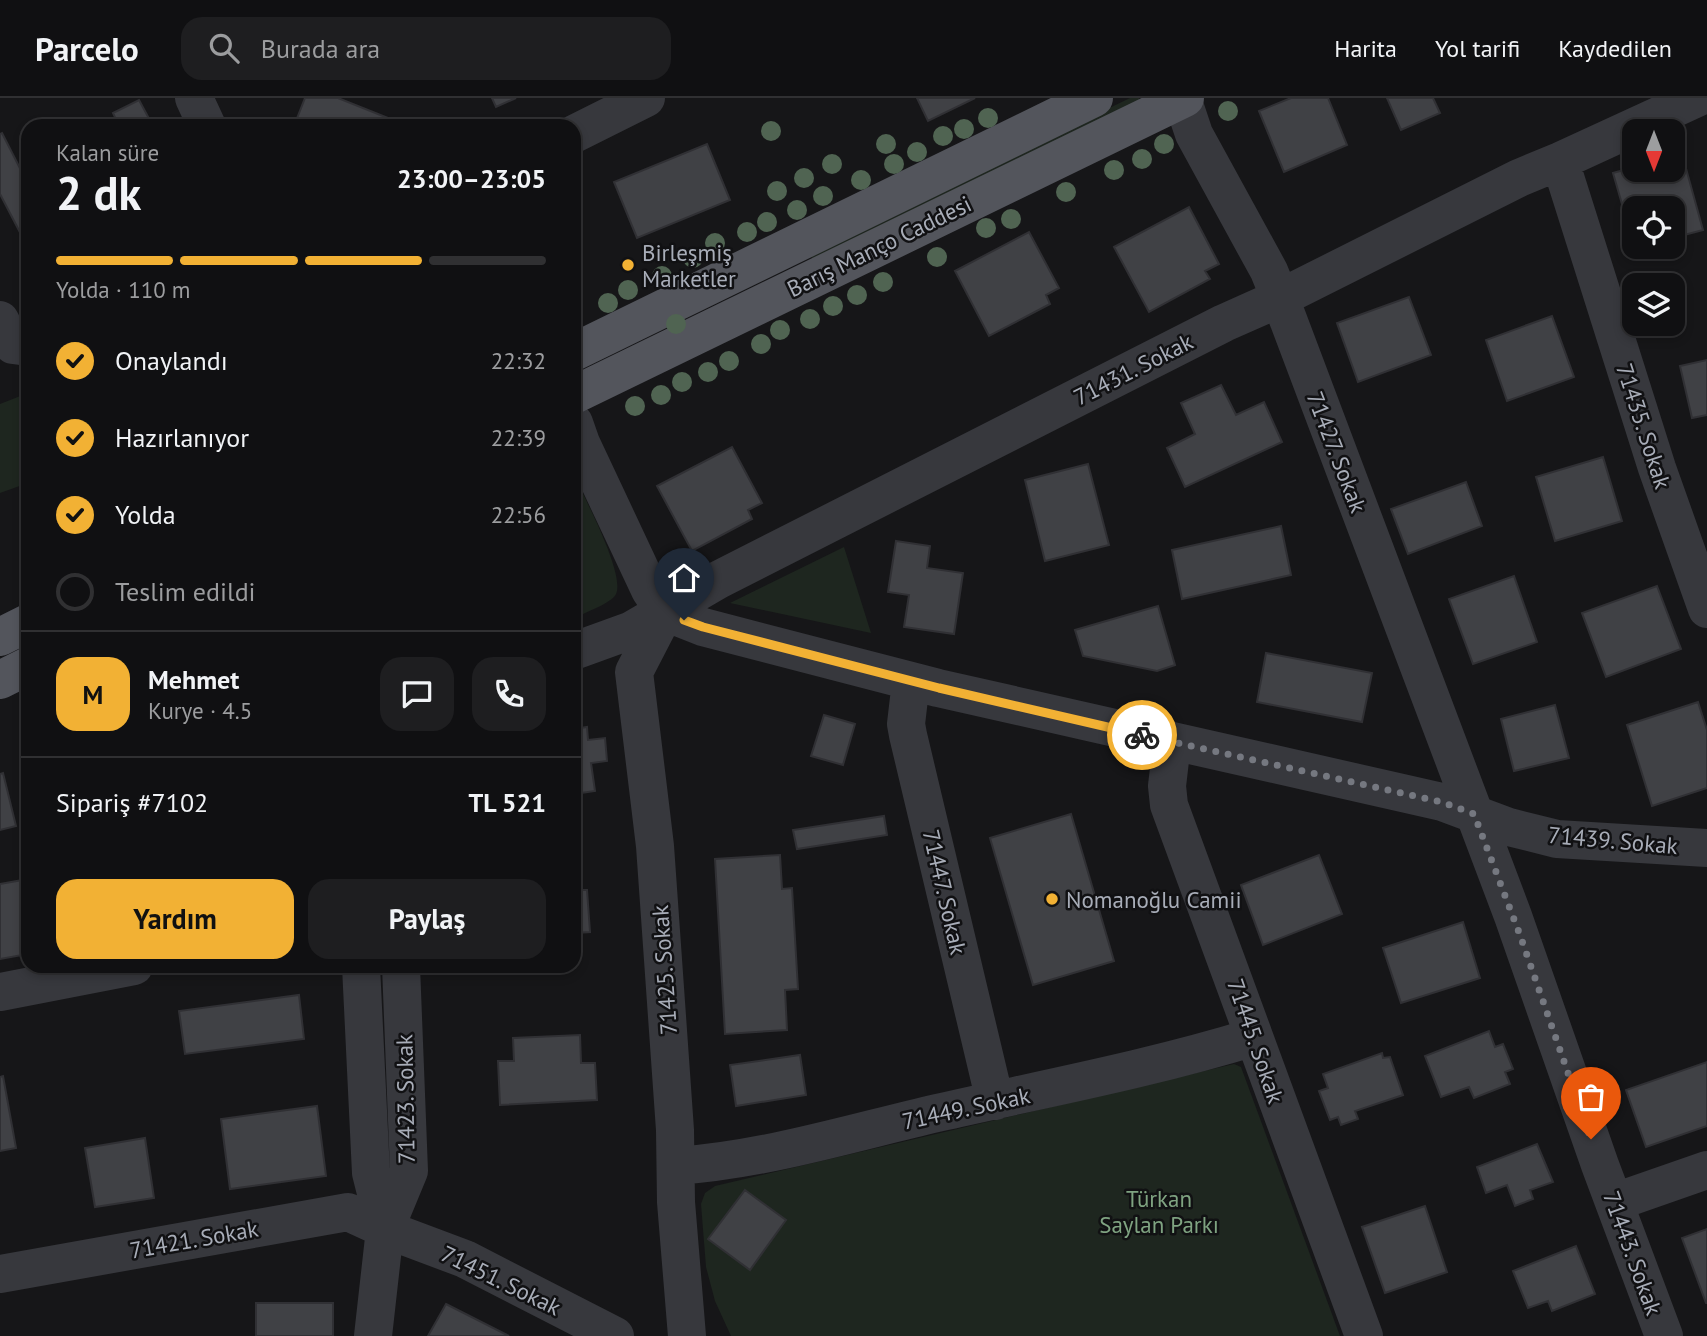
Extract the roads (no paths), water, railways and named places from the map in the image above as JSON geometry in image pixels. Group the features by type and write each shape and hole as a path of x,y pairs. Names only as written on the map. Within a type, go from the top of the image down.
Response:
{"main road":[{"name":"Barış Manço Caddesi","path":"581,349 1094,98"},
{"name":"Barış Manço Caddesi","path":"581,392 1184,98"},
{"path":"0,637 21,626"},
{"path":"0,680 21,670"}],"street":[{"path":"194,98 204,119"},
{"path":"581,130 646,98"},
{"name":"71427. Sokak","path":"1184,98 1194,134 1269,271 1280,298 1474,814"},
{"name":"71431. Sokak","path":"581,648 632,630 718,580 1212,329 1280,298 1519,177 1560,162 1697,98"},
{"name":"71435. Sokak","path":"1560,162 1657,468 1707,609"},
{"path":"0,320 13,345 21,346"},
{"path":"0,371 21,362"},
{"path":"581,438 650,590 665,612"},
{"name":"71439. Sokak","path":"665,612 703,627 911,681 1172,743 1442,802 1509,827 1557,839 1707,848"},
{"name":"71425. Sokak","path":"665,612 634,672 655,846 677,1216 687,1336"},
{"name":"71447. Sokak","path":"911,681 906,724 908,735 995,1101"},
{"name":"71445. Sokak","path":"1172,743 1167,786 1169,805 1364,1336"},
{"name":"71443. Sokak","path":"1474,814 1664,1336"},
{"path":"0,992 98,973"},
{"name":"71423. Sokak","path":"361,973 371,1173 385,1229"},
{"name":"71423. Sokak","path":"373,1336 385,1229 409,1171 401,973"},
{"name":"71449. Sokak","path":"676,1166 722,1163 995,1101 1254,1037"},
{"path":"1615,1202 1707,1170"},
{"name":"71421. Sokak","path":"0,1274 348,1212 385,1229"},
{"name":"71451. Sokak","path":"385,1229 465,1259 615,1336"}],"place":[{"name":"Birleşmiş Marketler","path":"628,265"},
{"name":"Nomanoğlu Camii","path":"1052,899"}],"park label":[{"name":"Türkan Saylan Parkı","path":"1159,1211"}]}
